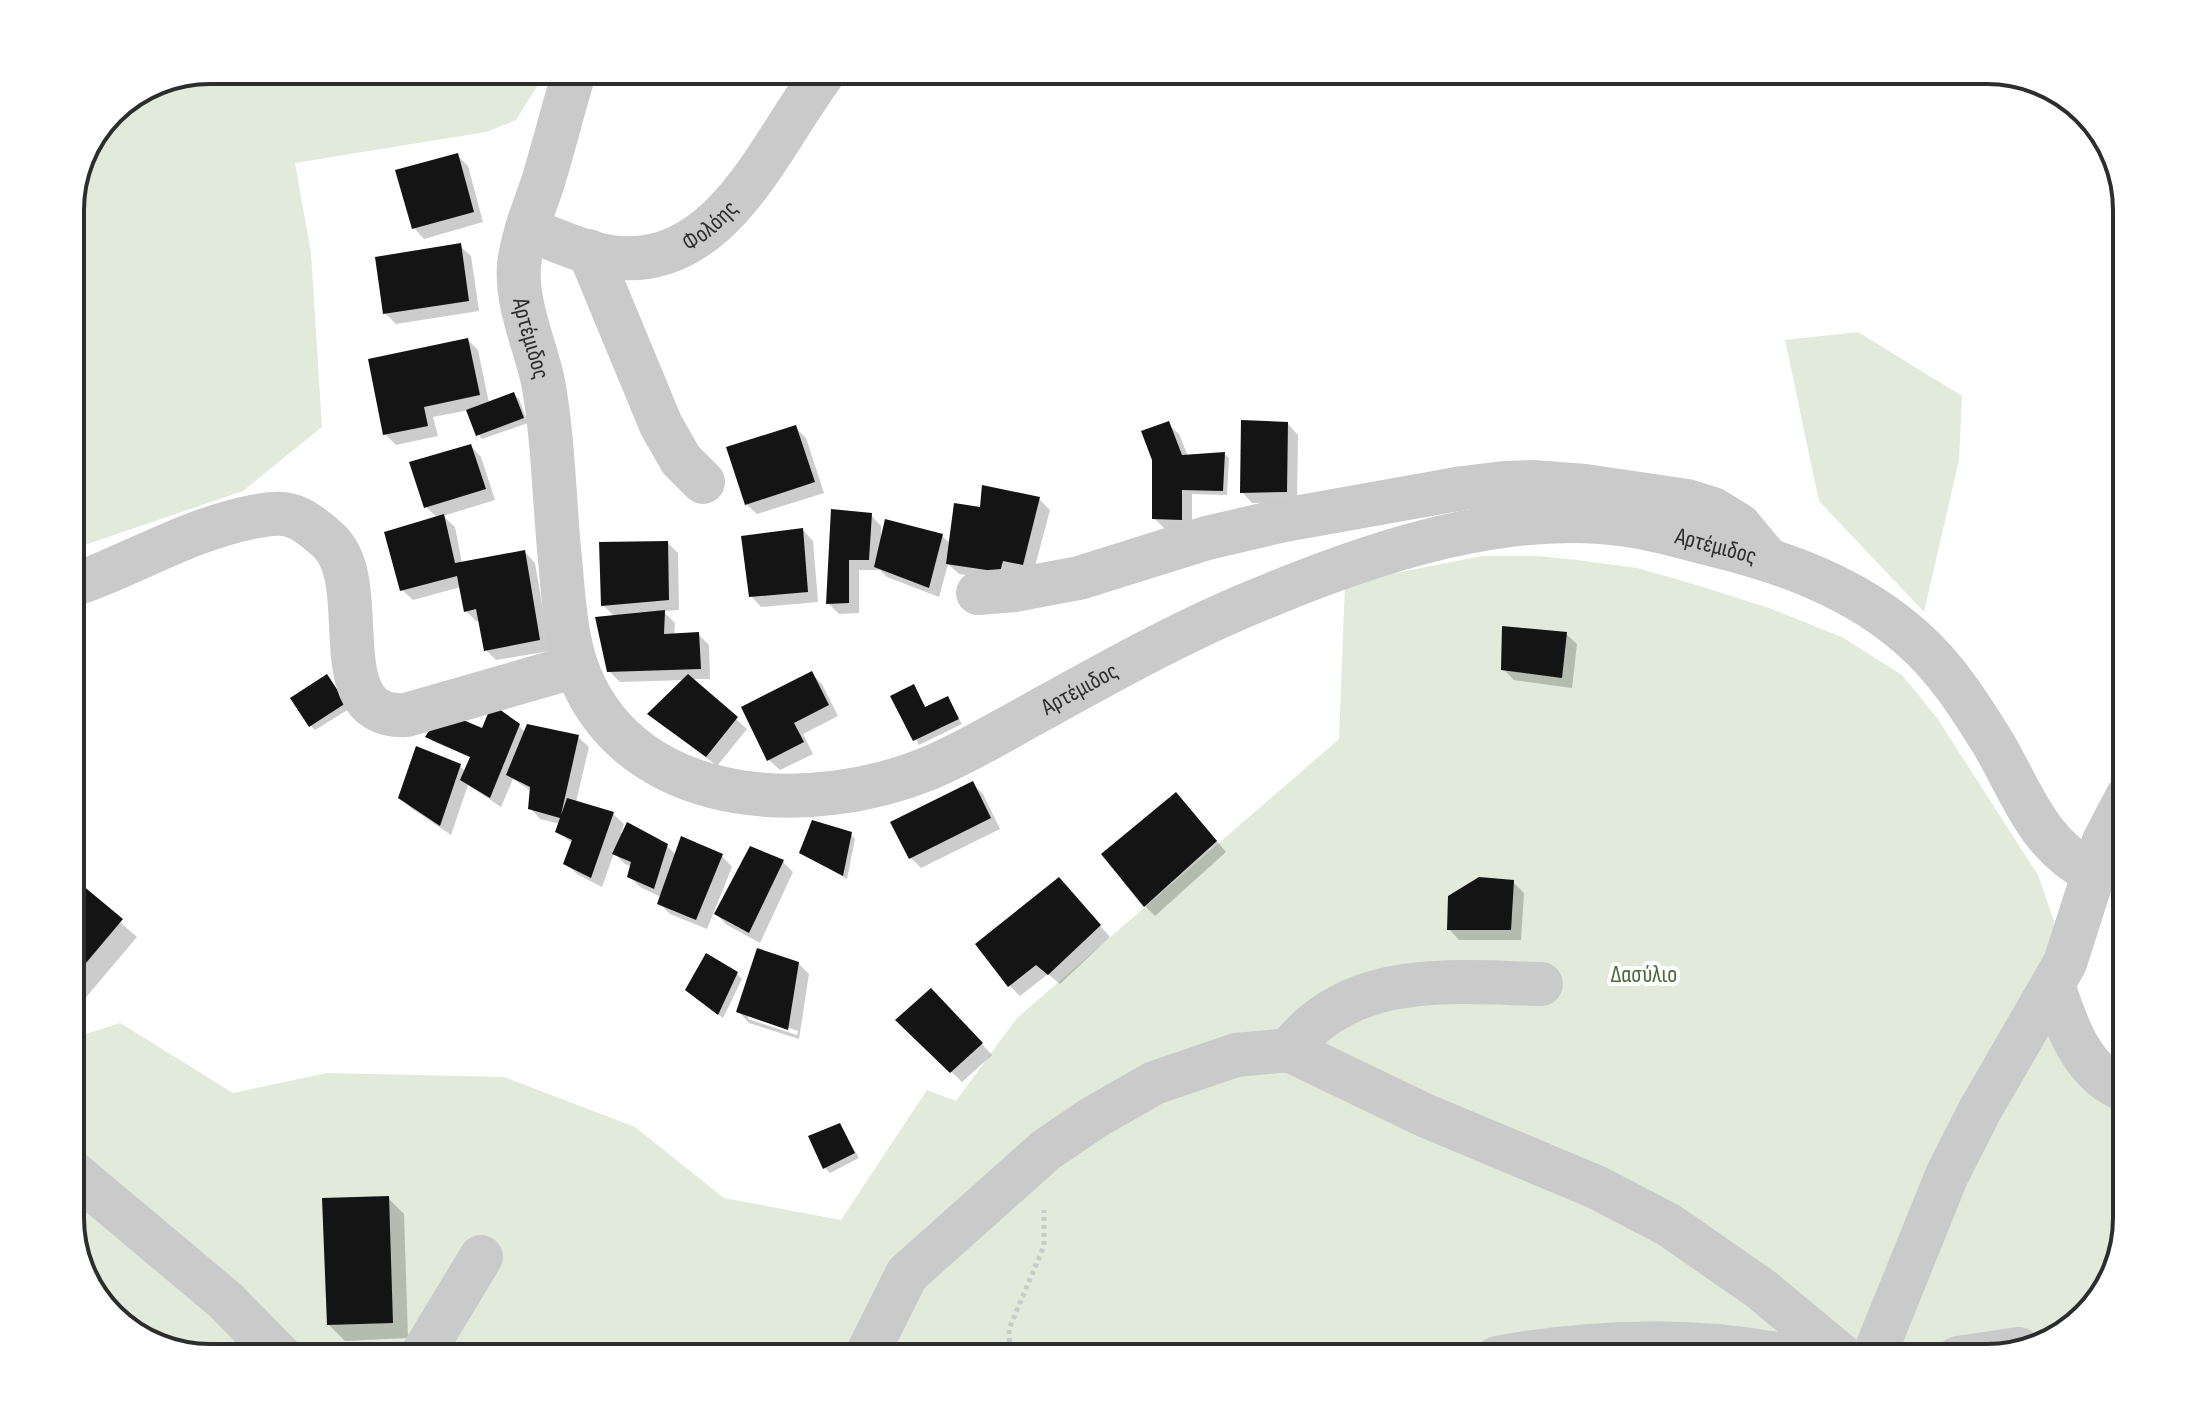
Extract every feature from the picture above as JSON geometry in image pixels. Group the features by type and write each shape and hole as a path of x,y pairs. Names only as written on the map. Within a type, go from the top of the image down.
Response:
{"street":[{"name":"Αρτέμιδος","path":"571,84 527,229 519,262 519,291 543,384 566,612 576,666 588,693 612,727 632,746 670,771 701,784 753,796 811,794 886,782 949,759 1252,602 1357,562 1439,539 1512,526 1590,521 1659,531 1767,558 1805,571 1857,598 1919,644 1950,678 2045,837 2060,853 2093,873"},
{"name":"Φολόης","path":"527,229 589,251 623,258 654,255 683,244 711,226 734,205 816,84"},
{"path":"589,251 661,425 681,460 703,482"},
{"path":"978,593 1015,590 1079,578 1207,538 1284,520 1504,483 1585,486 1687,501 1713,509 1739,525 1767,558"},
{"path":"84,579 206,530 269,514 289,515 310,525 332,544 343,562 348,578 355,674 366,703 378,712 391,716 406,715 576,666"},
{"path":"1879,1344 1947,1175 2069,953 2093,873 2113,824"},
{"path":"1289,1050 1301,1034 1319,1019 1381,990 1434,981 1541,984"},
{"path":"2053,985 2083,1056 2105,1080 2113,1084"},
{"path":"872,1344 907,1274 1046,1150 1093,1118 1154,1083 1236,1055 1289,1050 1424,1115 1596,1187 1669,1225 1702,1245 1761,1289 1827,1344"},
{"path":"84,1182 225,1300 268,1344"},
{"path":"428,1344 481,1257"}],"path":[{"path":"1010,1344 1009,1329 1044,1246 1046,1150"}],"green space":[{"path":"538,84 516,120 486,132 295,163 311,253 322,427 243,491 84,545 84,202 88,177 105,140 140,105 185,86"},
{"path":"1858,332 1962,396 1959,460 1924,612 1819,501 1785,340"},
{"name":"Δασύλιο","path":"1482,556 1538,556 1637,568 1769,608 1842,637 1902,675 1937,718 2038,875 2057,930 2037,981 2113,1087 2112,1234 2100,1274 2076,1307 2064,1318 2035,1334 2020,1340 1987,1344 210,1344 177,1340 140,1323 121,1307 101,1281 88,1251 84,1226 84,1035 120,1023 233,1093 327,1073 504,1077 635,1127 724,1198 841,1220 927,1090 956,1101 1017,1018 1339,739 1345,583"}],"building":[{"path":"458,153 474,212 412,229 395,170"},
{"path":"461,243 469,301 383,314 375,257"},
{"path":"468,338 480,395 424,407 428,426 383,435 368,359"},
{"path":"514,392 524,418 476,436 466,410"},
{"path":"1241,420 1288,422 1287,492 1240,493"},
{"path":"1169,421 1182,455 1225,452 1223,491 1182,490 1182,520 1152,519 1152,460 1141,431"},
{"path":"796,425 815,482 745,505 726,447"},
{"path":"471,444 486,489 424,508 409,462"},
{"path":"982,485 1040,497 1023,565 1003,561 1000,572 946,564 954,503 980,507"},
{"path":"831,509 872,513 869,560 849,560 849,603 826,604"},
{"path":"444,514 455,563 525,550 540,640 484,651 476,609 464,612 457,576 400,591 384,532"},
{"path":"885,519 943,534 929,588 874,567"},
{"path":"803,528 808,592 749,597 741,536"},
{"path":"668,541 669,600 601,606 599,542"},
{"path":"665,610 664,634 699,632 701,669 607,672 595,617"},
{"path":"1502,626 1567,632 1562,678 1501,670"},
{"path":"812,671 829,705 794,723 804,742 767,761 741,707"},
{"path":"327,674 346,703 309,727 290,698"},
{"path":"688,674 738,717 706,757 647,714"},
{"path":"914,684 925,707 948,696 959,719 913,741 890,696"},
{"path":"492,704 520,724 490,798 460,780 470,757 425,737 442,711 482,728"},
{"path":"527,724 579,735 561,815 567,798 614,812 591,878 563,864 572,840 555,832 560,818 528,809 530,787 506,775"},
{"path":"416,746 461,764 440,826 398,798"},
{"path":"973,781 991,818 909,859 890,822"},
{"path":"1176,792 1217,841 1144,907 1101,854"},
{"path":"812,820 852,832 843,876 799,853"},
{"path":"627,822 668,844 654,889 627,877 631,862 612,854"},
{"path":"681,836 723,854 696,920 657,904"},
{"path":"750,846 784,860 749,933 714,914"},
{"path":"1059,877 1101,925 1048,975 1036,965 1008,987 975,944"},
{"path":"1479,877 1514,880 1511,930 1447,930 1448,896"},
{"path":"84,887 123,919 84,965"},
{"path":"757,948 799,962 788,1030 736,1012"},
{"path":"706,953 738,972 718,1015 685,990"},
{"path":"931,988 983,1043 950,1073 895,1020"},
{"path":"840,1123 855,1153 823,1169 808,1136"},
{"path":"389,1196 393,1323 327,1325 322,1198"}]}
